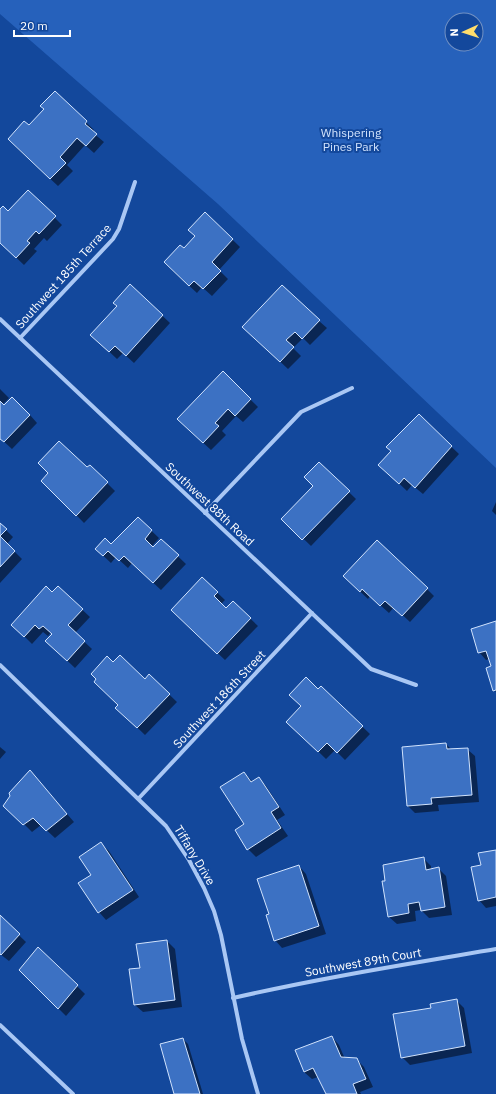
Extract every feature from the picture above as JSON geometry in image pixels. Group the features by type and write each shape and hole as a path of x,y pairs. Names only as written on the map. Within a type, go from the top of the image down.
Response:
{"street":[{"name":"Southwest 185th Terrace","path":"20,338 112,239 119,229 135,182"},
{"name":"Southwest 88th Road","path":"0,319 371,669 416,685"},
{"path":"205,513 301,412 352,388"},
{"name":"Southwest 186th Street","path":"139,798 312,613"},
{"name":"Tiffany Drive","path":"0,665 139,798 166,826 189,860 214,911 221,935 242,1039 258,1094"},
{"name":"Southwest 89th Court","path":"233,998 365,972 496,949"},
{"path":"0,1025 72,1094"}],"green space":[{"name":"Whispering Pines Park","path":"0,0 496,0 496,468 218,204 0,14"}],"building":[{"path":"55,91 87,121 85,124 97,134 86,146 77,138 60,157 66,163 50,179 8,139 24,121 29,125 44,109 40,106"},
{"path":"28,190 56,216 39,234 36,231 27,241 30,243 16,258 0,243 0,209 3,206 8,211"},
{"path":"205,212 233,239 212,262 221,271 203,289 194,281 189,286 164,262 180,245 184,248 195,236 188,230"},
{"path":"130,284 163,315 126,356 115,346 109,352 90,335 117,306 113,303"},
{"path":"282,285 320,320 302,339 295,332 286,340 294,347 280,362 242,327"},
{"path":"223,371 251,399 235,416 228,409 215,423 219,426 203,443 177,419"},
{"path":"12,397 30,415 4,442 0,439 0,401 4,405"},
{"path":"419,414 452,446 415,488 404,478 399,484 378,465 391,451 386,447"},
{"path":"59,441 87,467 90,465 108,482 76,516 41,481 48,473 38,463"},
{"path":"319,462 350,491 302,540 281,519 313,486 304,477"},
{"path":"138,517 152,530 145,539 153,547 161,539 179,555 153,583 124,556 119,561 108,551 103,556 95,549 105,538 111,544"},
{"path":"0,523 7,529 0,536"},
{"path":"0,536 15,551 0,567"},
{"path":"377,540 428,588 402,616 385,601 380,606 362,589 360,592 343,576"},
{"path":"202,577 218,592 214,596 226,608 233,601 251,618 217,654 171,610"},
{"path":"46,586 52,592 58,586 83,609 68,625 85,641 67,661 45,641 52,634 43,626 39,629 35,625 24,637 11,625"},
{"path":"496,621 496,690 493,691 486,668 491,666 486,651 478,653 471,629"},
{"path":"120,655 145,679 149,674 170,694 137,728 115,708 118,705 94,682 96,679 91,674 107,656 113,662"},
{"path":"306,677 318,689 321,686 363,726 337,753 327,743 318,752 286,722 301,706 289,695"},
{"path":"446,743 447,749 468,748 472,795 431,798 432,804 407,806 402,747"},
{"path":"30,770 67,814 46,831 33,818 23,825 3,806 10,796 9,793"},
{"path":"244,772 251,782 259,777 279,807 271,812 281,828 247,850 235,830 244,824 220,787"},
{"path":"101,842 133,890 98,913 78,883 91,875 79,857"},
{"path":"496,850 496,897 478,901 471,867 481,865 478,853"},
{"path":"424,857 426,870 439,867 445,907 421,911 419,902 408,904 409,913 388,917 382,881 385,881 383,865"},
{"path":"299,865 319,926 274,941 266,915 269,914 257,879"},
{"path":"0,915 20,934 1,955 0,954"},
{"path":"167,940 175,1000 134,1005 129,969 140,968 136,944"},
{"path":"38,947 78,985 58,1009 19,970"},
{"path":"457,999 465,1046 401,1058 393,1014 431,1008 430,1004"},
{"path":"332,1036 341,1057 357,1058 366,1079 353,1084 357,1094 326,1094 313,1068 304,1072 295,1050"},
{"path":"183,1038 200,1094 174,1094 160,1044"}]}
